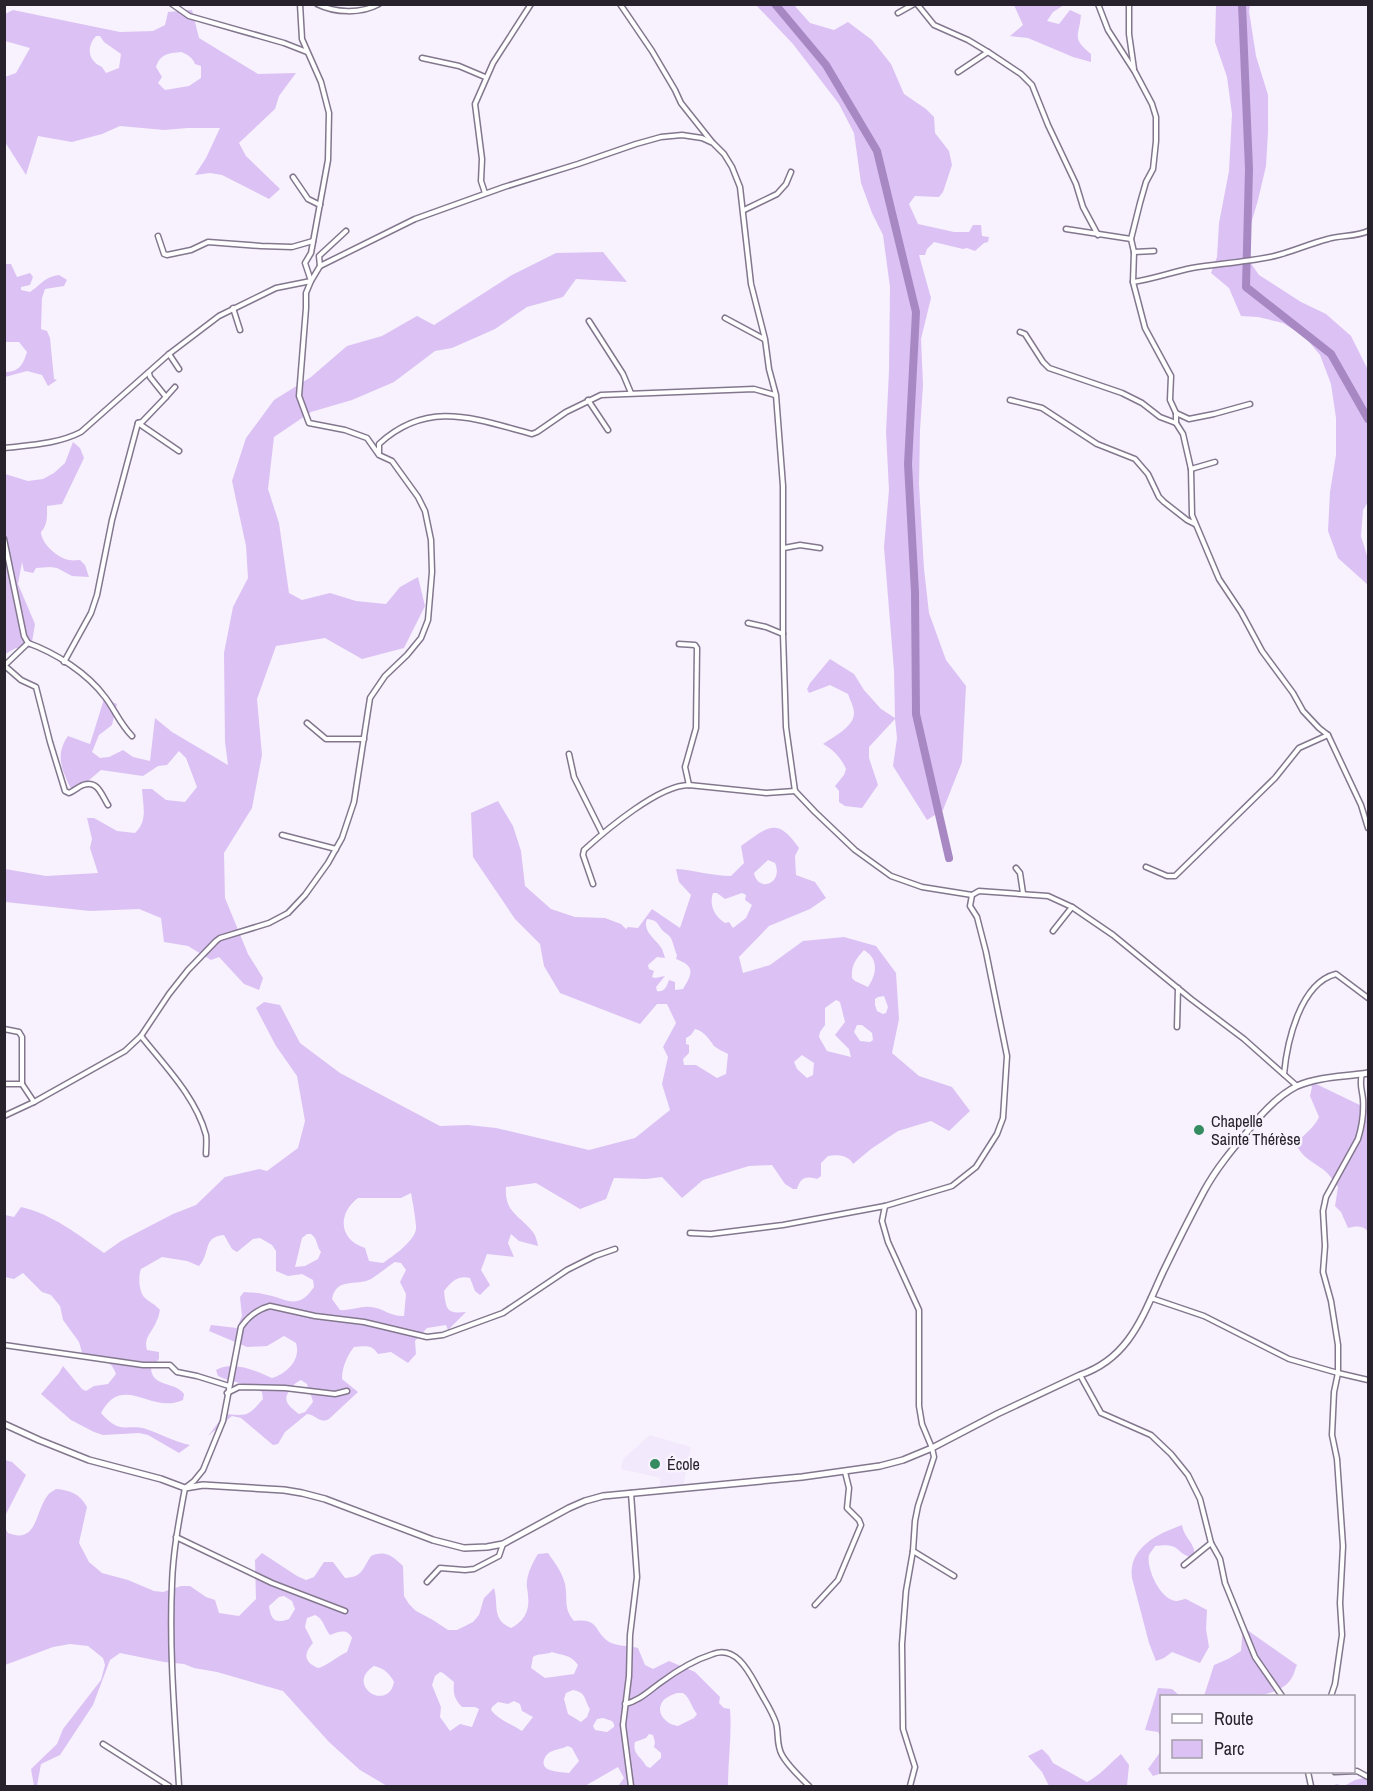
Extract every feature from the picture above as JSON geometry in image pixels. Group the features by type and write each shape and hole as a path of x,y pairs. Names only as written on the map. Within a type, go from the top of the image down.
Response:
{"main road":[{"path":"4,1424 89,1460 161,1479 185,1488 202,1485 302,1493 325,1499 450,1545 477,1548 503,1544 578,1503 603,1496 845,1472 903,1460 1102,1365 1125,1344 1136,1330 1210,1179 1256,1120 1273,1102 1298,1086 1327,1078 1365,1073"}],"street":[{"path":"172,4 189,16 308,52"},
{"path":"300,4 301,28 321,82 328,113 328,160 311,253 305,262 311,280"},
{"path":"317,4 330,10 349,11 368,10 379,4"},
{"path":"485,193 481,181 482,159 475,104 485,77 531,4"},
{"path":"620,4 657,60 681,103 724,154 740,187 750,276 776,395 782,460 786,727 795,791 855,850 891,876 922,887 972,895 980,891 1048,896 1072,907 1113,935 1244,1039 1298,1086"},
{"path":"898,13 915,4 934,25 988,52 1021,74 1032,86 1076,184 1083,207 1098,235"},
{"path":"1098,4 1108,30 1135,72 1152,104 1156,117 1153,169 1146,182 1131,239 1134,252 1133,282 1145,328 1171,376 1169,395 1176,413 1176,423 1183,434 1191,469 1191,512 1219,579 1241,612 1262,651 1293,693 1303,711 1318,728 1328,735 1361,805 1368,828"},
{"path":"1129,4 1129,34 1135,72"},
{"path":"958,72 988,52"},
{"path":"422,58 459,66 485,77"},
{"path":"4,1116 34,1102 125,1051 141,1036 182,978 216,941 269,923 288,913 315,882 336,849 354,802 368,705 372,692 417,644 426,627 432,572 430,531 425,511 418,497 392,461 379,455 368,438 345,430 309,423 299,396 306,293 320,266 398,226 485,193 661,137 690,135 713,143"},
{"path":"744,210 777,194 786,184 792,172"},
{"path":"293,177 308,199 320,205"},
{"path":"1066,229 1131,239"},
{"path":"320,266 319,256 346,231"},
{"path":"1133,282 1150,280 1191,268 1234,264 1286,254 1326,239 1360,235 1368,231"},
{"path":"159,236 164,254 167,255 191,250 208,242 292,247 313,241"},
{"path":"1134,252 1154,251"},
{"path":"4,448 53,442 81,432 169,354 205,326 233,308 276,288 311,280"},
{"path":"233,308 240,330"},
{"path":"725,318 765,339"},
{"path":"589,321 623,374 631,393"},
{"path":"1020,332 1025,334 1042,362 1049,368 1122,393 1142,403 1160,417 1176,423"},
{"path":"169,354 179,369"},
{"path":"149,373 166,398"},
{"path":"138,423 142,422 176,387"},
{"path":"379,455 379,444 387,436 403,426 422,419 441,416 479,420 535,434 566,412 601,395 754,389 776,395"},
{"path":"588,400 608,430"},
{"path":"1010,400 1042,408 1097,444 1135,459 1149,474 1159,497 1187,520 1197,525"},
{"path":"1176,413 1189,419 1250,404"},
{"path":"138,423 179,451"},
{"path":"64,662 91,613 97,595 112,520 138,423"},
{"path":"1191,469 1215,462"},
{"path":"4,538 24,636 28,643 50,652 97,687 132,736"},
{"path":"784,548 800,545 820,548"},
{"path":"748,623 783,634"},
{"path":"28,643 5,666 21,680 36,687 66,793 94,784 98,786 108,805"},
{"path":"679,644 695,645 697,648 696,728 685,767 689,785"},
{"path":"307,723 326,740 364,739"},
{"path":"1146,867 1167,876 1175,876 1260,793 1299,748 1328,735"},
{"path":"569,753 574,777 602,833"},
{"path":"593,884 584,850 617,821 676,786 689,785 766,793 795,791"},
{"path":"282,836 336,849"},
{"path":"1016,868 1020,873 1023,893"},
{"path":"690,1233 711,1234 783,1225 885,1206 956,1184 971,1172 997,1134 1003,1118 1007,1056 986,952 976,917 970,906 972,895"},
{"path":"1053,931 1072,907"},
{"path":"1284,1074 1294,1023 1317,984 1336,974 1368,998"},
{"path":"1178,988 1178,1027"},
{"path":"4,1029 19,1032 22,1037 22,1084 34,1102"},
{"path":"141,1036 189,1098 207,1137 206,1154"},
{"path":"1331,1695 1342,1635 1340,1603 1342,1539 1337,1459 1332,1435 1334,1392 1338,1373 1336,1331 1323,1272 1325,1246 1323,1211 1326,1197 1358,1139 1363,1115 1363,1096 1360,1085 1365,1073"},
{"path":"4,1084 22,1084"},
{"path":"885,1206 882,1221 888,1242 919,1310 919,1406 922,1424 932,1448 933,1461 918,1506 906,1591 902,1644 903,1729 915,1767 910,1786"},
{"path":"104,1744 171,1786 179,1786 171,1665 172,1584 176,1537 185,1488 203,1470 223,1421 241,1327 249,1318 264,1308 277,1307 315,1316 364,1322 427,1337 443,1335 503,1313 567,1270 615,1249"},
{"path":"1151,1298 1204,1316 1288,1359 1368,1380"},
{"path":"4,1345 143,1365 170,1365 177,1372 229,1386"},
{"path":"1080,1375 1101,1413 1151,1435 1188,1475 1200,1499 1211,1543 1218,1555 1225,1583 1255,1657 1281,1695"},
{"path":"227,1393 239,1387 285,1388 335,1394 347,1391"},
{"path":"815,1605 838,1580 861,1524 847,1508 849,1488 845,1472"},
{"path":"631,1493 637,1578 623,1729 631,1786"},
{"path":"176,1537 272,1583 345,1611"},
{"path":"1184,1565 1211,1543"},
{"path":"427,1582 440,1568 470,1570 495,1558 501,1553 503,1544"},
{"path":"913,1551 954,1576"},
{"path":"625,1704 638,1700 699,1659 715,1653 736,1657 746,1666 773,1714 782,1755 809,1786"}],"shaded area":[{"name":"École","path":"650,1435 691,1447 683,1487 660,1488 660,1478 621,1469 623,1459"}],"green space":[{"path":"756,5 794,5 810,23 834,30 848,22 872,40 891,64 904,94 934,117 935,133 949,151 952,165 943,192 939,197 915,196 909,204 918,224 954,232 969,232 973,225 981,225 982,236 989,237 988,242 975,251 934,242 925,255 919,255 931,298 921,339 923,385 919,484 924,569 929,613 946,660 966,686 962,762 943,810 927,820 893,766 897,738 895,719 869,747 869,758 878,785 862,808 845,806 839,802 839,791 835,786 846,769 837,755 823,744 851,723 853,708 848,694 830,685 809,693 807,689 830,659 854,674 864,690 881,709 895,718 894,671 884,547 889,490 886,432 890,287 883,235 861,183 854,133 839,104 793,44"},
{"path":"1014,5 1064,5 1053,12 1047,21 1059,24 1070,10 1081,15 1078,37 1081,44 1091,54 1091,62 1028,38 1010,36 1023,25"},
{"path":"1216,5 1250,5 1256,56 1268,95 1266,166 1248,234 1245,255 1259,275 1301,302 1326,314 1351,336 1367,368 1368,502 1363,510 1361,536 1368,559 1368,585 1338,558 1328,531 1330,492 1336,455 1336,418 1331,384 1320,355 1305,337 1283,323 1258,317 1241,316 1229,288 1211,273 1217,257 1219,223 1229,171 1232,114 1227,77 1215,42"},
{"path":"13,10 120,32 153,31 165,25 168,12 192,10 199,38 258,74 296,73 279,96 275,109 239,143 246,156 280,189 269,199 222,175 210,173 195,175 220,128 164,130 120,126 102,134 72,142 38,136 26,175 5,142 5,77 16,73 30,48 5,41 5,14","holes":["96,36 100,36 104,42 121,54 119,68 106,73 91,57 90,49","181,52 190,56 195,64 201,66 201,78 189,86 165,90 158,83 162,77 156,67 160,59 166,55"]},
{"path":"603,252 627,282 576,279 563,297 527,307 495,329 452,348 435,351 394,382 352,400 311,412 274,437 268,489 279,523 289,593 302,600 330,593 356,601 386,604 400,587 418,577 425,606 404,648 362,659 325,638 276,646 257,699 262,755 252,808 224,853 225,898 248,954 263,978 259,990 244,984 219,957 211,960 188,946 164,942 161,918 139,909 90,911 5,902 5,869 46,876 98,873 90,848 92,839 87,818 94,818 117,831 135,833 143,818 142,789 152,789 166,800 185,802 197,787 186,758 179,751 167,765 158,766 143,776 101,770 74,795 62,766 61,751 68,736 90,744 104,699 117,704 112,725 99,735 92,752 100,758 109,757 123,750 133,757 150,761 155,718 172,732 228,765 225,742 224,653 233,607 248,578 246,546 232,481 246,438 274,400 311,377 347,346 382,336 417,316 434,325 512,275 556,253"},
{"path":"5,264 11,264 17,277 30,273 33,277 30,285 21,287 21,290 30,292 46,279 54,276 59,275 67,280 64,286 45,289 42,298 41,329 47,331 50,338 54,379 57,380 48,386 42,375 27,371 5,377 5,372 14,371 20,367 27,352 19,342 6,342 5,344"},
{"path":"73,442 80,448 84,458 62,504 47,506 46,523 41,532 44,541 56,554 65,559 80,560 85,565 89,577 72,576 50,567 36,568 33,573 24,571 22,562 18,584 35,624 31,648 16,648 5,654 5,474 28,481 43,479 65,463"},
{"path":"498,801 513,826 521,851 525,886 551,909 575,917 605,918 621,924 626,929 628,927 638,928 652,909 680,928 691,895 679,882 676,869 731,876 744,863 741,846 765,830 778,828 799,848 795,856 796,875 815,882 826,898 810,909 769,926 739,957 743,973 770,965 803,941 844,937 876,946 896,973 899,1019 892,1053 919,1076 952,1087 970,1111 949,1131 931,1121 898,1131 853,1164 842,1156 828,1156 821,1163 821,1176 817,1179 804,1178 797,1189 785,1184 772,1165 749,1166 703,1180 682,1198 662,1177 614,1178 606,1199 580,1209 536,1183 506,1187 507,1202 510,1208 533,1232 538,1246 519,1241 511,1234 508,1243 514,1257 487,1254 481,1270 490,1285 480,1295 475,1291 470,1278 458,1278 452,1282 444,1291 447,1307 451,1311 466,1312 448,1330 446,1325 427,1328 415,1341 416,1354 408,1363 391,1352 378,1354 371,1347 354,1347 345,1362 342,1379 358,1392 329,1419 320,1420 307,1414 285,1432 278,1444 273,1445 241,1418 232,1416 208,1436 225,1414 247,1414 263,1399 262,1392 218,1376 216,1370 237,1366 272,1378 283,1373 292,1365 297,1355 296,1343 284,1336 267,1346 247,1347 209,1331 211,1325 237,1328 242,1316 240,1297 244,1292 261,1293 297,1301 308,1295 314,1287 313,1280 302,1274 288,1276 276,1271 276,1251 272,1245 260,1238 253,1239 237,1252 232,1249 224,1235 217,1236 210,1242 199,1266 187,1261 162,1257 141,1269 140,1272 142,1294 160,1310 146,1342 147,1350 159,1352 159,1359 151,1369 153,1375 160,1382 180,1390 184,1394 183,1400 160,1403 128,1395 119,1396 110,1401 101,1413 114,1425 149,1430 190,1445 179,1453 148,1435 139,1433 103,1435 71,1420 41,1394 63,1366 86,1391 94,1386 108,1384 116,1374 108,1362 86,1359 83,1356 79,1342 63,1320 60,1306 51,1295 42,1292 23,1273 14,1279 5,1277 5,1215 14,1217 21,1207 32,1210 65,1226 104,1253 121,1241 173,1214 196,1205 225,1177 259,1169 267,1171 298,1148 305,1121 297,1076 276,1046 256,1008 264,1002 280,1005 300,1043 340,1073 440,1126 468,1125 496,1128 589,1150 635,1138 670,1110 662,1084 668,1057 663,1047 676,1023 667,1004 657,1004 640,1024 560,993 544,966 540,944 515,919 473,857 471,813","holes":["768,860 775,863 777,870 773,881 760,883 754,873","713,893 725,899 742,893 746,895 745,900 752,905 746,918 733,928 729,922 725,923 718,917 713,910","647,919 656,922 669,936 677,955 676,959 689,967 689,979 683,989 675,990 675,982 669,980 663,990 657,991 656,987 665,976 652,977 654,971 649,969 648,965 657,957 665,958 662,949 648,932","864,950 872,958 875,968 868,987 852,978 852,969 856,959","884,996 888,1007 886,1013 877,1011 875,999","836,1000 840,1002 845,1022 835,1035 849,1049 851,1057 827,1051 819,1037 825,1025 825,1008","857,1025 862,1025 872,1033 873,1040 860,1041 854,1032","695,1029 704,1033 714,1046 728,1054 726,1074 717,1078 696,1065 684,1065 683,1059 689,1053 689,1045 686,1044 686,1038","802,1055 814,1063 813,1075 807,1078 797,1069 794,1062","411,1193 416,1231 404,1247 383,1263 369,1261 365,1248 356,1244 346,1233 344,1219 351,1204 358,1198 401,1198","311,1234 321,1252 318,1259 305,1266 295,1267 302,1238","395,1262 401,1263 406,1270 400,1282 406,1294 404,1316 370,1307 340,1310 332,1299 338,1287 371,1279","301,1380 307,1384 313,1402 305,1412 299,1414 290,1406 286,1397 293,1385"]},
{"path":"1310,1081 1368,1109 1368,1231 1358,1226 1348,1228 1341,1212 1335,1206 1338,1187 1326,1172 1304,1155 1296,1144 1312,1128 1319,1117 1310,1096 1312,1087"},
{"path":"5,1460 12,1462 26,1475 5,1516"},
{"path":"56,1489 74,1494 87,1507 79,1543 89,1562 102,1573 128,1580 154,1591 163,1592 181,1586 190,1586 215,1600 219,1613 239,1616 256,1599 255,1560 262,1553 306,1580 314,1577 324,1562 333,1562 345,1578 355,1576 361,1572 371,1556 385,1554 403,1566 404,1596 409,1604 416,1611 448,1630 457,1630 473,1622 479,1615 484,1598 494,1588 498,1616 511,1628 523,1619 527,1611 528,1574 538,1554 548,1553 564,1580 567,1608 574,1621 592,1623 609,1642 638,1648 645,1665 653,1669 669,1661 695,1672 720,1697 719,1703 724,1708 730,1709 728,1786 618,1786 624,1778 618,1767 585,1786 387,1786 360,1770 329,1742 283,1691 184,1664 120,1653 110,1660 93,1705 60,1755 41,1764 37,1786 34,1786 31,1769 57,1744 63,1729 101,1680 105,1665 103,1658 88,1646 70,1644 53,1647 5,1665 4,1526 8,1533 25,1534 34,1524 48,1495","holes":["284,1596 292,1601 295,1609 289,1619 277,1621 271,1615 269,1606 279,1597","315,1615 322,1621 330,1635 348,1633 352,1638 347,1652 321,1667 313,1666 306,1657 313,1643 305,1627 307,1618","552,1652 572,1659 578,1665 574,1674 545,1678 531,1668 533,1657","374,1666 381,1668 391,1676 394,1682 390,1691 384,1695 377,1696 366,1688 364,1681 366,1673","440,1672 454,1682 455,1696 462,1707 479,1709 472,1727 460,1724 450,1731 440,1717 441,1707 432,1685 435,1676","573,1690 580,1692 590,1709 587,1717 581,1722 568,1714 564,1699 566,1693","677,1693 686,1695 697,1714 694,1718 678,1726 666,1721 660,1710 664,1700","514,1701 520,1704 522,1711 533,1717 522,1731 501,1719 491,1710 498,1702 508,1704","603,1718 614,1724 614,1727 607,1732 595,1730 593,1726 597,1719","649,1734 653,1735 654,1747 661,1753 661,1758 650,1768 646,1766 634,1746 635,1742 646,1738","568,1746 572,1748 579,1761 569,1773 547,1769 544,1759 552,1751"]},
{"path":"1182,1525 1193,1546 1193,1558 1170,1545 1164,1545 1155,1546 1149,1555 1149,1561 1152,1576 1165,1596 1177,1601 1186,1599 1207,1610 1206,1629 1209,1647 1200,1663 1172,1652 1156,1661 1132,1578 1132,1567 1139,1550 1154,1538"},
{"path":"1243,1627 1297,1665 1292,1677 1284,1686 1274,1691 1257,1695 1204,1695 1214,1665 1241,1651"},
{"path":"1158,1688 1172,1689 1179,1695 1160,1695 1160,1735 1158,1732 1145,1730"},
{"path":"1042,1749 1053,1763 1087,1782 1121,1754 1129,1765 1127,1786 1049,1786 1042,1772 1028,1756"},
{"path":"1160,1752 1160,1773 1163,1773 1153,1776 1148,1769"},
{"path":"1368,1775 1368,1786 1344,1786 1364,1778"}],"waterway":[{"path":"775,4 826,65 877,151 916,312 908,464 915,592 916,714 949,858"},
{"path":"1242,4 1249,169 1246,287 1331,354 1368,419"}],"place":[{"name":"Chapelle Sainte Thérèse","path":"1199,1130"},
{"name":"École","path":"655,1464"}]}
